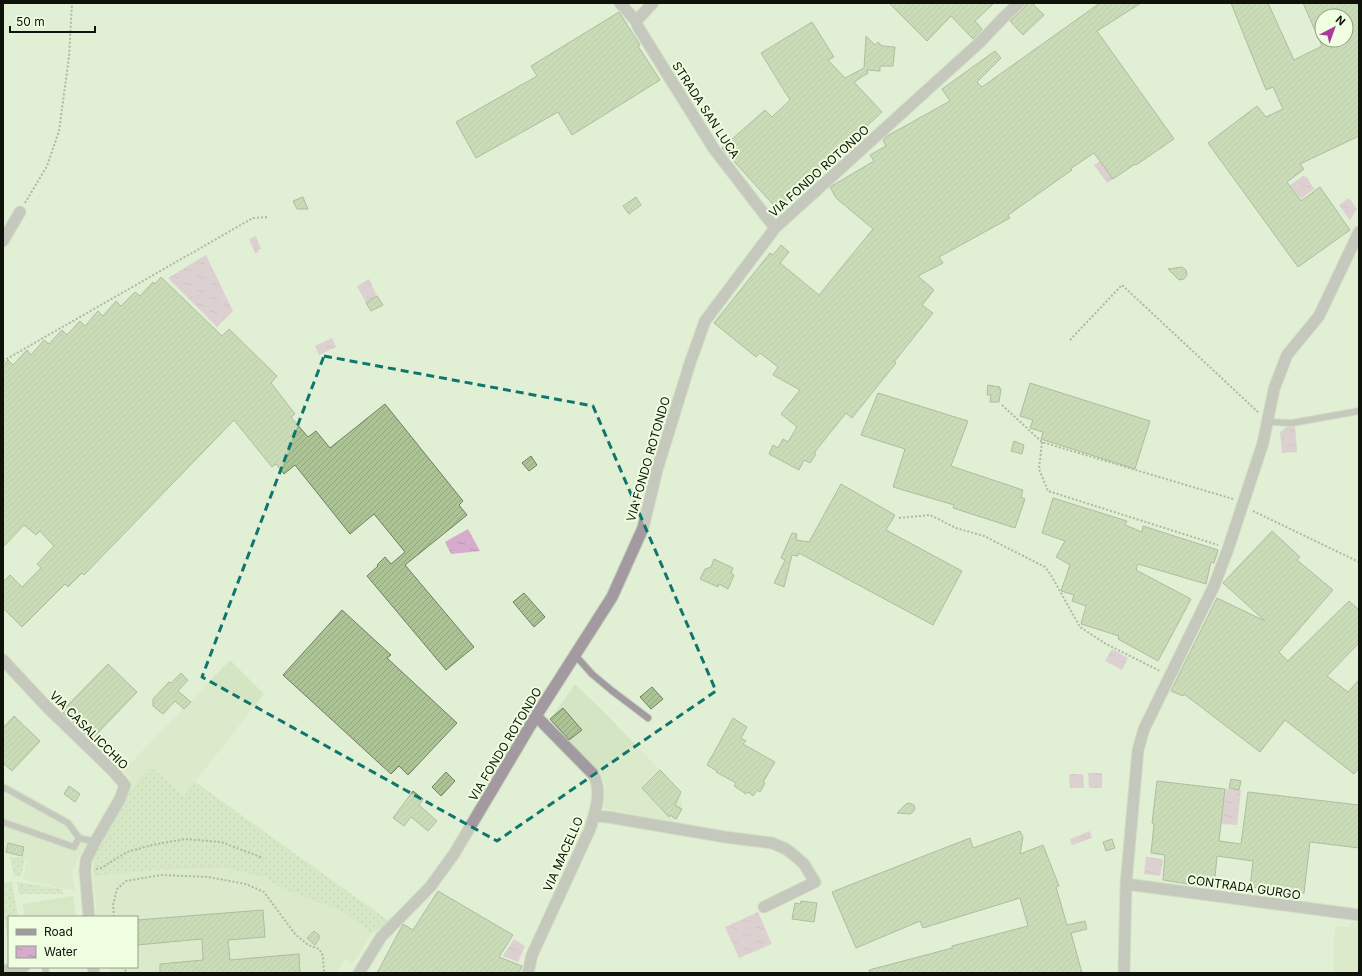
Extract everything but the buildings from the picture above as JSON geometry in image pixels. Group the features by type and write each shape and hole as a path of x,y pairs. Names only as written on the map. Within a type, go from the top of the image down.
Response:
{"street":[{"name":"STRADA SAN LUCA","path":"620,3 636,21 714,149 775,228"},
{"path":"636,21 653,3"},
{"name":"VIA FONDO ROTONDO","path":"359,973 381,937 430,887 454,854 536,716 612,597 642,528 657,470 690,363 705,321 775,228 978,44 1019,3"},
{"path":"3,241 20,212"},
{"path":"1124,973 1126,884 1138,750 1144,729 1214,586 1263,444 1274,389 1287,355 1319,316 1359,232"},
{"name":"VIA CASALICCHIO","path":"3,660 47,707 112,770 125,785 120,799 86,860 85,871 89,916"},
{"name":"VIA MACELLO","path":"528,973 532,955 590,829 598,794 598,786 595,777 536,716"},
{"path":"594,816 772,843 786,849 804,864 815,882 764,907"},
{"name":"CONTRADA GURGO","path":"1126,884 1359,914"},
{"path":"3,972 20,968"}],"lane":[{"path":"1268,422 1292,423 1359,411"},
{"path":"575,655 592,674 610,690 648,718"},
{"path":"3,787 68,823 79,838 95,842"},
{"path":"3,822 74,847 79,838"}],"path":[{"path":"20,212 47,166 59,131 69,57 72,3"},
{"path":"3,360 252,218 269,217"},
{"path":"1070,340 1122,285 1268,422"},
{"path":"1002,405 1042,442 1243,504 1359,562"},
{"path":"1042,442 1039,469 1048,491 1228,549"},
{"path":"900,518 930,514 956,528 984,536 1045,567 1080,627 1106,644 1170,676"},
{"path":"85,871 101,868 127,852 152,845 185,839 221,842 263,858"},
{"path":"114,916 113,905 117,889 126,881 161,875 208,877 246,884 264,892 295,934 308,945 319,949 324,956 324,973"}],"highlighted area":[{"path":"324,356 593,406 716,691 497,841 202,677"}],"shaded area":[{"path":"230,660 264,694 184,796 150,767 131,790 125,785 131,778 123,771"},
{"path":"575,684 681,792 682,809 676,819 667,821 605,809 601,803 605,785 599,771 567,742 558,732 560,730 550,719"},
{"path":"150,766 184,796 195,782 389,921 372,934 342,911 283,889 266,878 227,868 159,870 93,876 95,842 125,785 131,790"},
{"path":"3,781 71,820 88,840 73,869 72,876 76,891 23,880 27,859 3,853"},
{"path":"10,857 25,858 21,876 14,876"},
{"path":"227,868 266,878 283,889 342,911 372,934 353,963 345,959 337,973 110,973 108,968 138,968 138,916 97,916 93,876 159,870"},
{"path":"12,882 18,916 8,916 8,940 3,911 3,883"},
{"path":"17,882 62,889 63,894 19,894"},
{"path":"73,896 76,916 25,916 23,904"},
{"path":"1359,922 1359,973 1334,973 1335,926 1350,927 1350,923"}],"water":[{"path":"1100,161 1113,179 1107,183 1094,165"},
{"path":"1303,176 1307,177 1314,189 1301,199 1290,185"},
{"path":"1349,198 1357,209 1350,220 1339,205"},
{"path":"256,236 261,249 258,250 259,252 255,253 249,239"},
{"path":"206,255 233,311 217,327 168,278"},
{"path":"369,279 377,296 366,303 357,286"},
{"path":"332,338 336,347 319,355 315,346"},
{"path":"1289,425 1295,426 1297,452 1282,453 1280,432"},
{"path":"468,529 480,551 451,554 445,542"},
{"path":"1112,649 1128,658 1122,670 1105,661"},
{"path":"1088,773 1102,773 1102,788 1089,788"},
{"path":"1069,774 1083,774 1084,788 1070,788"},
{"path":"1226,789 1241,790 1237,825 1221,824"},
{"path":"1090,831 1092,838 1072,845 1070,839"},
{"path":"1146,857 1163,859 1160,876 1144,874"},
{"path":"758,912 772,944 739,958 725,927"},
{"path":"514,939 525,946 518,962 503,956"}]}
